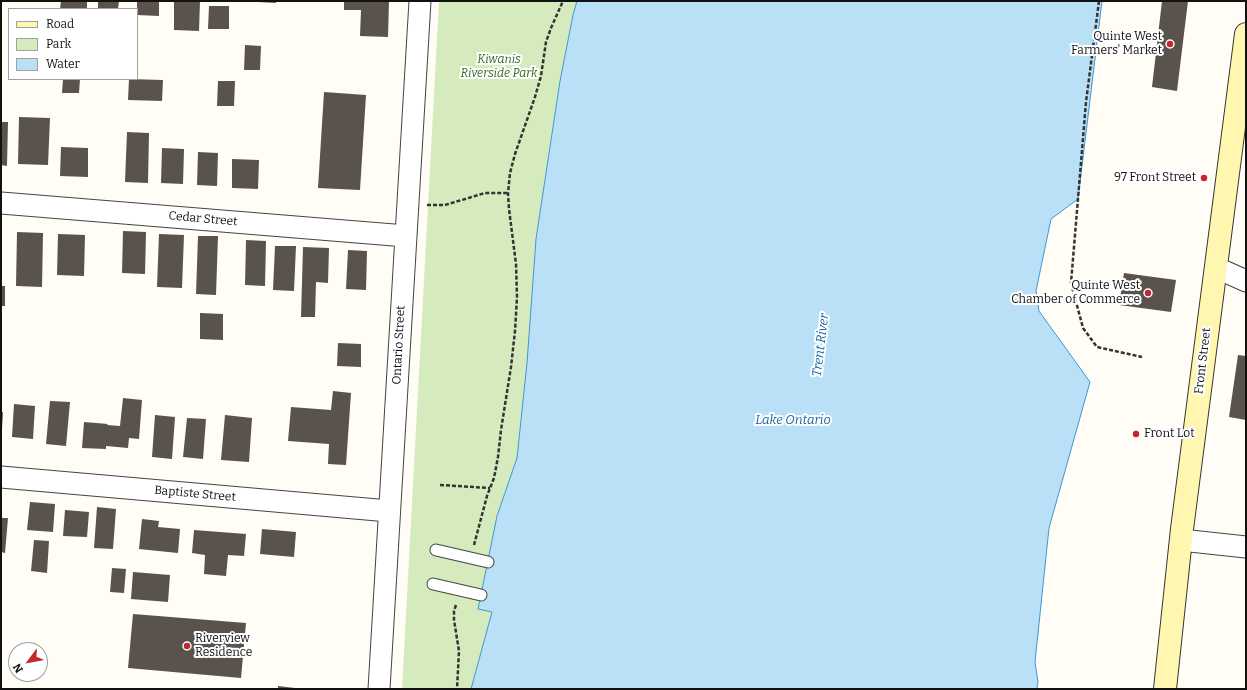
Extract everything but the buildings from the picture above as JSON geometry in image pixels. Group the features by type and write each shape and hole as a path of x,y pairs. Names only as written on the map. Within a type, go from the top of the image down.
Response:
{"street":[{"name":"Ontario Street","path":"378,689 420,1"},
{"name":"Front Street","path":"1165,689 1181,540 1246,34"},
{"name":"Cedar Street","path":"1,203 406,236"},
{"path":"1217,268 1246,281"},
{"name":"Baptiste Street","path":"1,477 389,511"},
{"path":"1181,540 1246,547"}],"lane":[{"path":"436,550 488,562"},
{"path":"433,584 481,595"}],"path":[{"path":"471,558 494,478 498,457 504,402 511,367 517,297 516,264 508,193 510,173 541,76 546,42 563,1"},
{"path":"1099,1 1086,102 1071,283 1083,328 1097,347 1142,357"},
{"path":"408,201 432,205 445,205 485,193 508,193"},
{"path":"440,485 490,488"},
{"path":"457,689 459,651 454,611 463,591"}],"green space":[{"name":"Kiwanis Riverside Park","path":"439,1 577,1 560,81 536,239 527,363 517,458 497,516 478,609 492,612 485,640 471,689 402,689"}],"water":[{"name":"Lake Ontario","path":"577,1 1102,1 1078,199 1051,219 1036,291 1039,311 1090,382 1049,528 1035,662 1038,682 1037,689 471,689 492,612 478,609 497,516 517,458 527,363 536,239 560,81"}],"place":[{"name":"Quinte West Farmers' Market","path":"1170,44"},
{"name":"97 Front Street","path":"1204,178"},
{"name":"Quinte West Chamber of Commerce","path":"1148,293"},
{"name":"Front Lot","path":"1136,434"},
{"name":"Riverview Residence","path":"187,646"}],"water label":[{"name":"Trent River","path":"821,345"}]}
